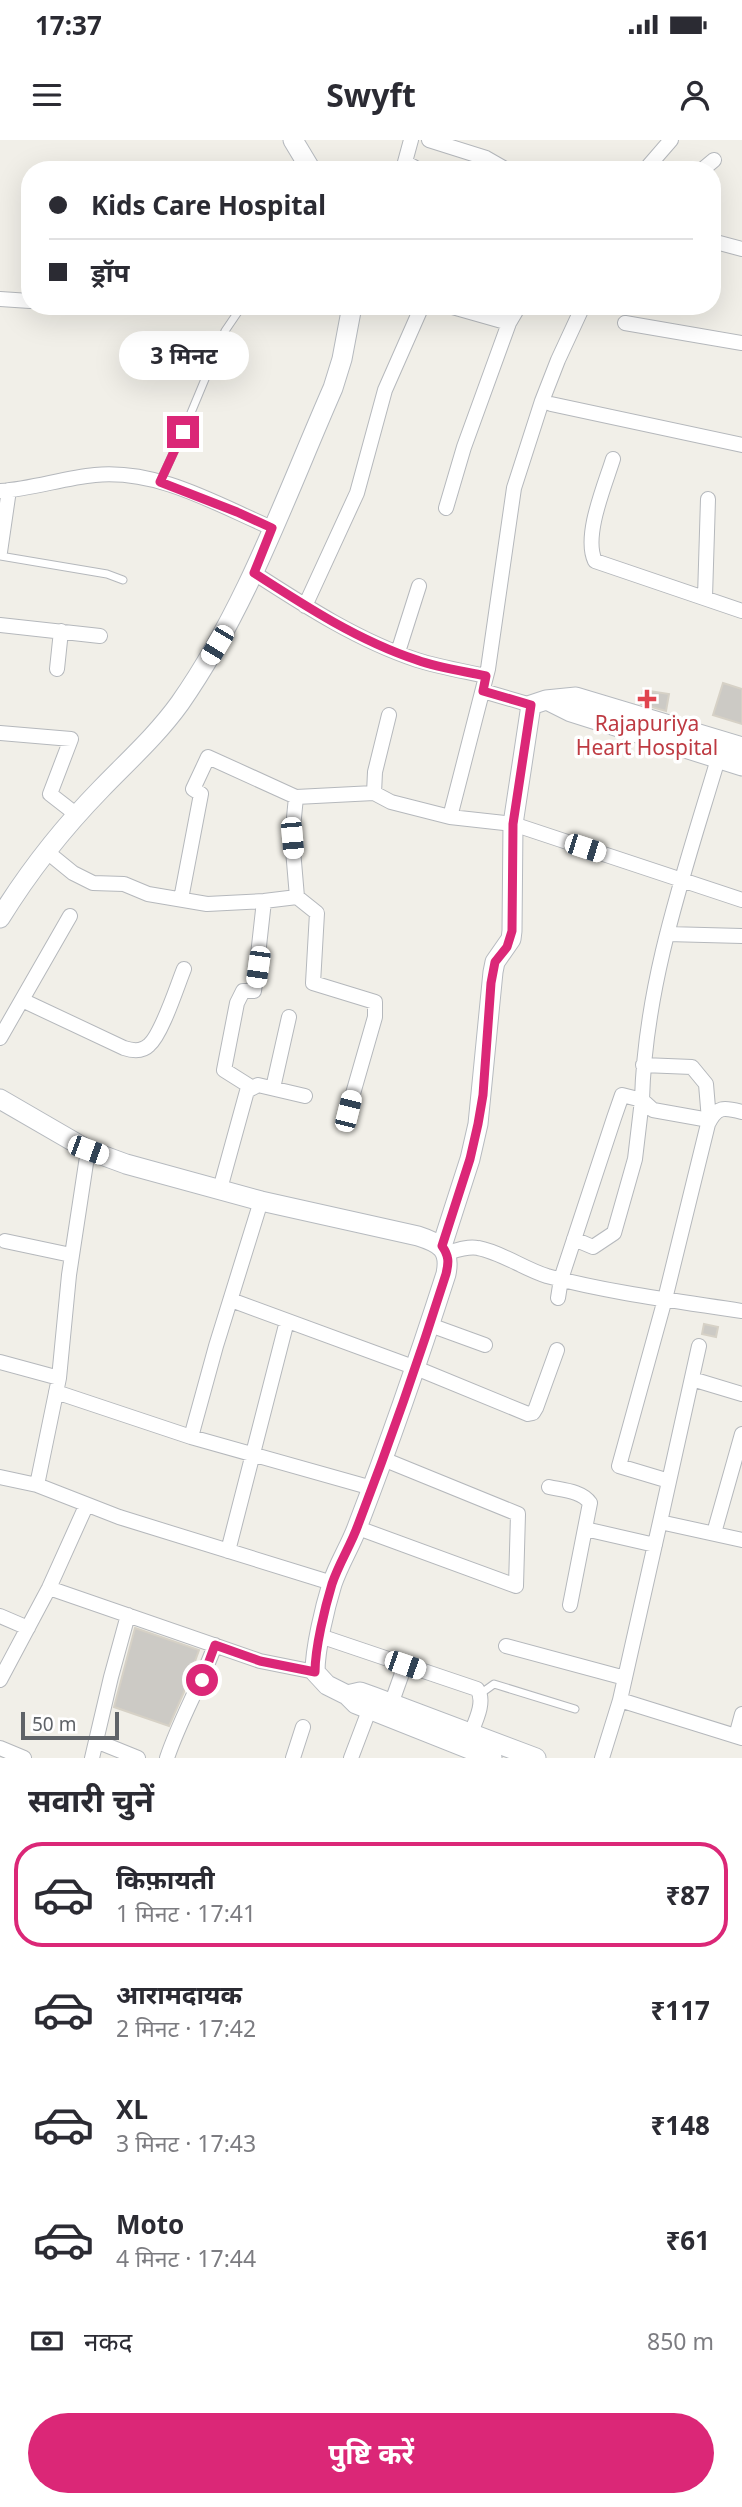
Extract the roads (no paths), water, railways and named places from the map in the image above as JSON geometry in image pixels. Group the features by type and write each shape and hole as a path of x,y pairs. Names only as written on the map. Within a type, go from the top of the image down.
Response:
{"street":[{"path":"293,140 306,161"},
{"path":"405,161 411,140"},
{"path":"429,140 457,144 491,161"},
{"path":"652,161 671,140"},
{"path":"721,244 742,250"},
{"path":"0,299 21,300"},
{"path":"0,918 46,851 77,814 135,757 179,704 229,625 333,388 350,315"},
{"path":"305,606 357,493 385,390 418,315"},
{"path":"481,315 509,323"},
{"path":"446,508 464,447 514,315"},
{"path":"450,817 486,676 514,488 542,401 579,315"},
{"path":"625,323 742,343"},
{"path":"551,404 742,445"},
{"path":"613,459 590,537 591,553 595,561 742,611"},
{"path":"0,554 4,491 95,475 136,476 160,482 272,528"},
{"path":"705,597 708,499"},
{"path":"254,573 305,606 398,652 418,660 486,676"},
{"path":"398,652 419,586"},
{"path":"0,625 100,636"},
{"path":"57,668 61,631"},
{"path":"483,691 538,702 742,766"},
{"path":"538,702 576,697 742,747"},
{"path":"315,1672 315,1654 332,1583 358,1528 416,1368 449,1263 444,1250 478,1124 493,972 495,962 511,939 513,824 538,702"},
{"path":"374,793 375,772 389,715"},
{"path":"0,733 71,739 50,794 77,814"},
{"path":"181,899 201,794 193,789 208,757 296,797 374,793 391,802 450,817 513,824 742,901"},
{"path":"575,1239 593,1247 614,1233 635,1159 643,1065 667,934 718,759"},
{"path":"296,797 292,838 297,897"},
{"path":"46,851 73,873 93,883 124,884 148,894 207,904 297,897 317,913 313,983 375,1002 375,1017 348,1111"},
{"path":"251,1087 224,1070 237,1003 243,991 254,991 264,901"},
{"path":"0,1038 70,916"},
{"path":"667,934 742,936"},
{"path":"22,1000 124,1048 142,1050 155,1038 184,968"},
{"path":"273,1088 289,1017"},
{"path":"643,1065 692,1067 706,1084 709,1120 665,1299 619,1466 669,1481"},
{"path":"220,1189 243,1097 251,1087 258,1085 305,1096"},
{"path":"558,1298 561,1279 622,1095 642,1100 653,1110 709,1120"},
{"path":"0,1099 88,1150 126,1164 261,1201 418,1236 444,1250 478,1247 529,1270 561,1279 742,1311"},
{"path":"709,1120 716,1110 722,1107 742,1112"},
{"path":"37,1485 57,1385 71,1255 88,1150"},
{"path":"191,1437 261,1201"},
{"path":"5,1241 71,1255"},
{"path":"231,1300 416,1368 528,1414 533,1413 536,1408 557,1350"},
{"path":"228,1551 287,1321"},
{"path":"430,1325 485,1345"},
{"path":"602,1758 621,1700 699,1346"},
{"path":"0,1362 191,1437 372,1488"},
{"path":"692,1378 742,1394"},
{"path":"714,1533 742,1434"},
{"path":"358,1528 516,1586 518,1514 383,1459"},
{"path":"0,1477 37,1485 86,1506 332,1583"},
{"path":"549,1487 587,1498 590,1503 570,1605"},
{"path":"0,1680 49,1588 86,1506"},
{"path":"660,1522 742,1540"},
{"path":"585,1529 655,1545"},
{"path":"49,1588 260,1661 315,1672 327,1685 356,1704 380,1707 468,1740 536,1758"},
{"path":"92,1758 128,1615"},
{"path":"0,1616 28,1628"},
{"path":"320,1636 469,1686 480,1694 481,1702 468,1740"},
{"path":"167,1758 215,1645"},
{"path":"506,1646 625,1678"},
{"path":"351,1758 405,1665"},
{"path":"621,1700 739,1737 742,1714"},
{"path":"293,1758 303,1727"},
{"path":"468,1740 492,1758"},
{"path":"96,1741 138,1758"},
{"path":"0,1748 24,1758"}],"lane":[{"path":"160,482 225,331 236,315"},
{"path":"0,554 107,574 123,580"},
{"path":"480,1694 494,1684 575,1709"}],"place":[{"name":"Rajapuriya Heart Hospital","path":"647,699"}]}
